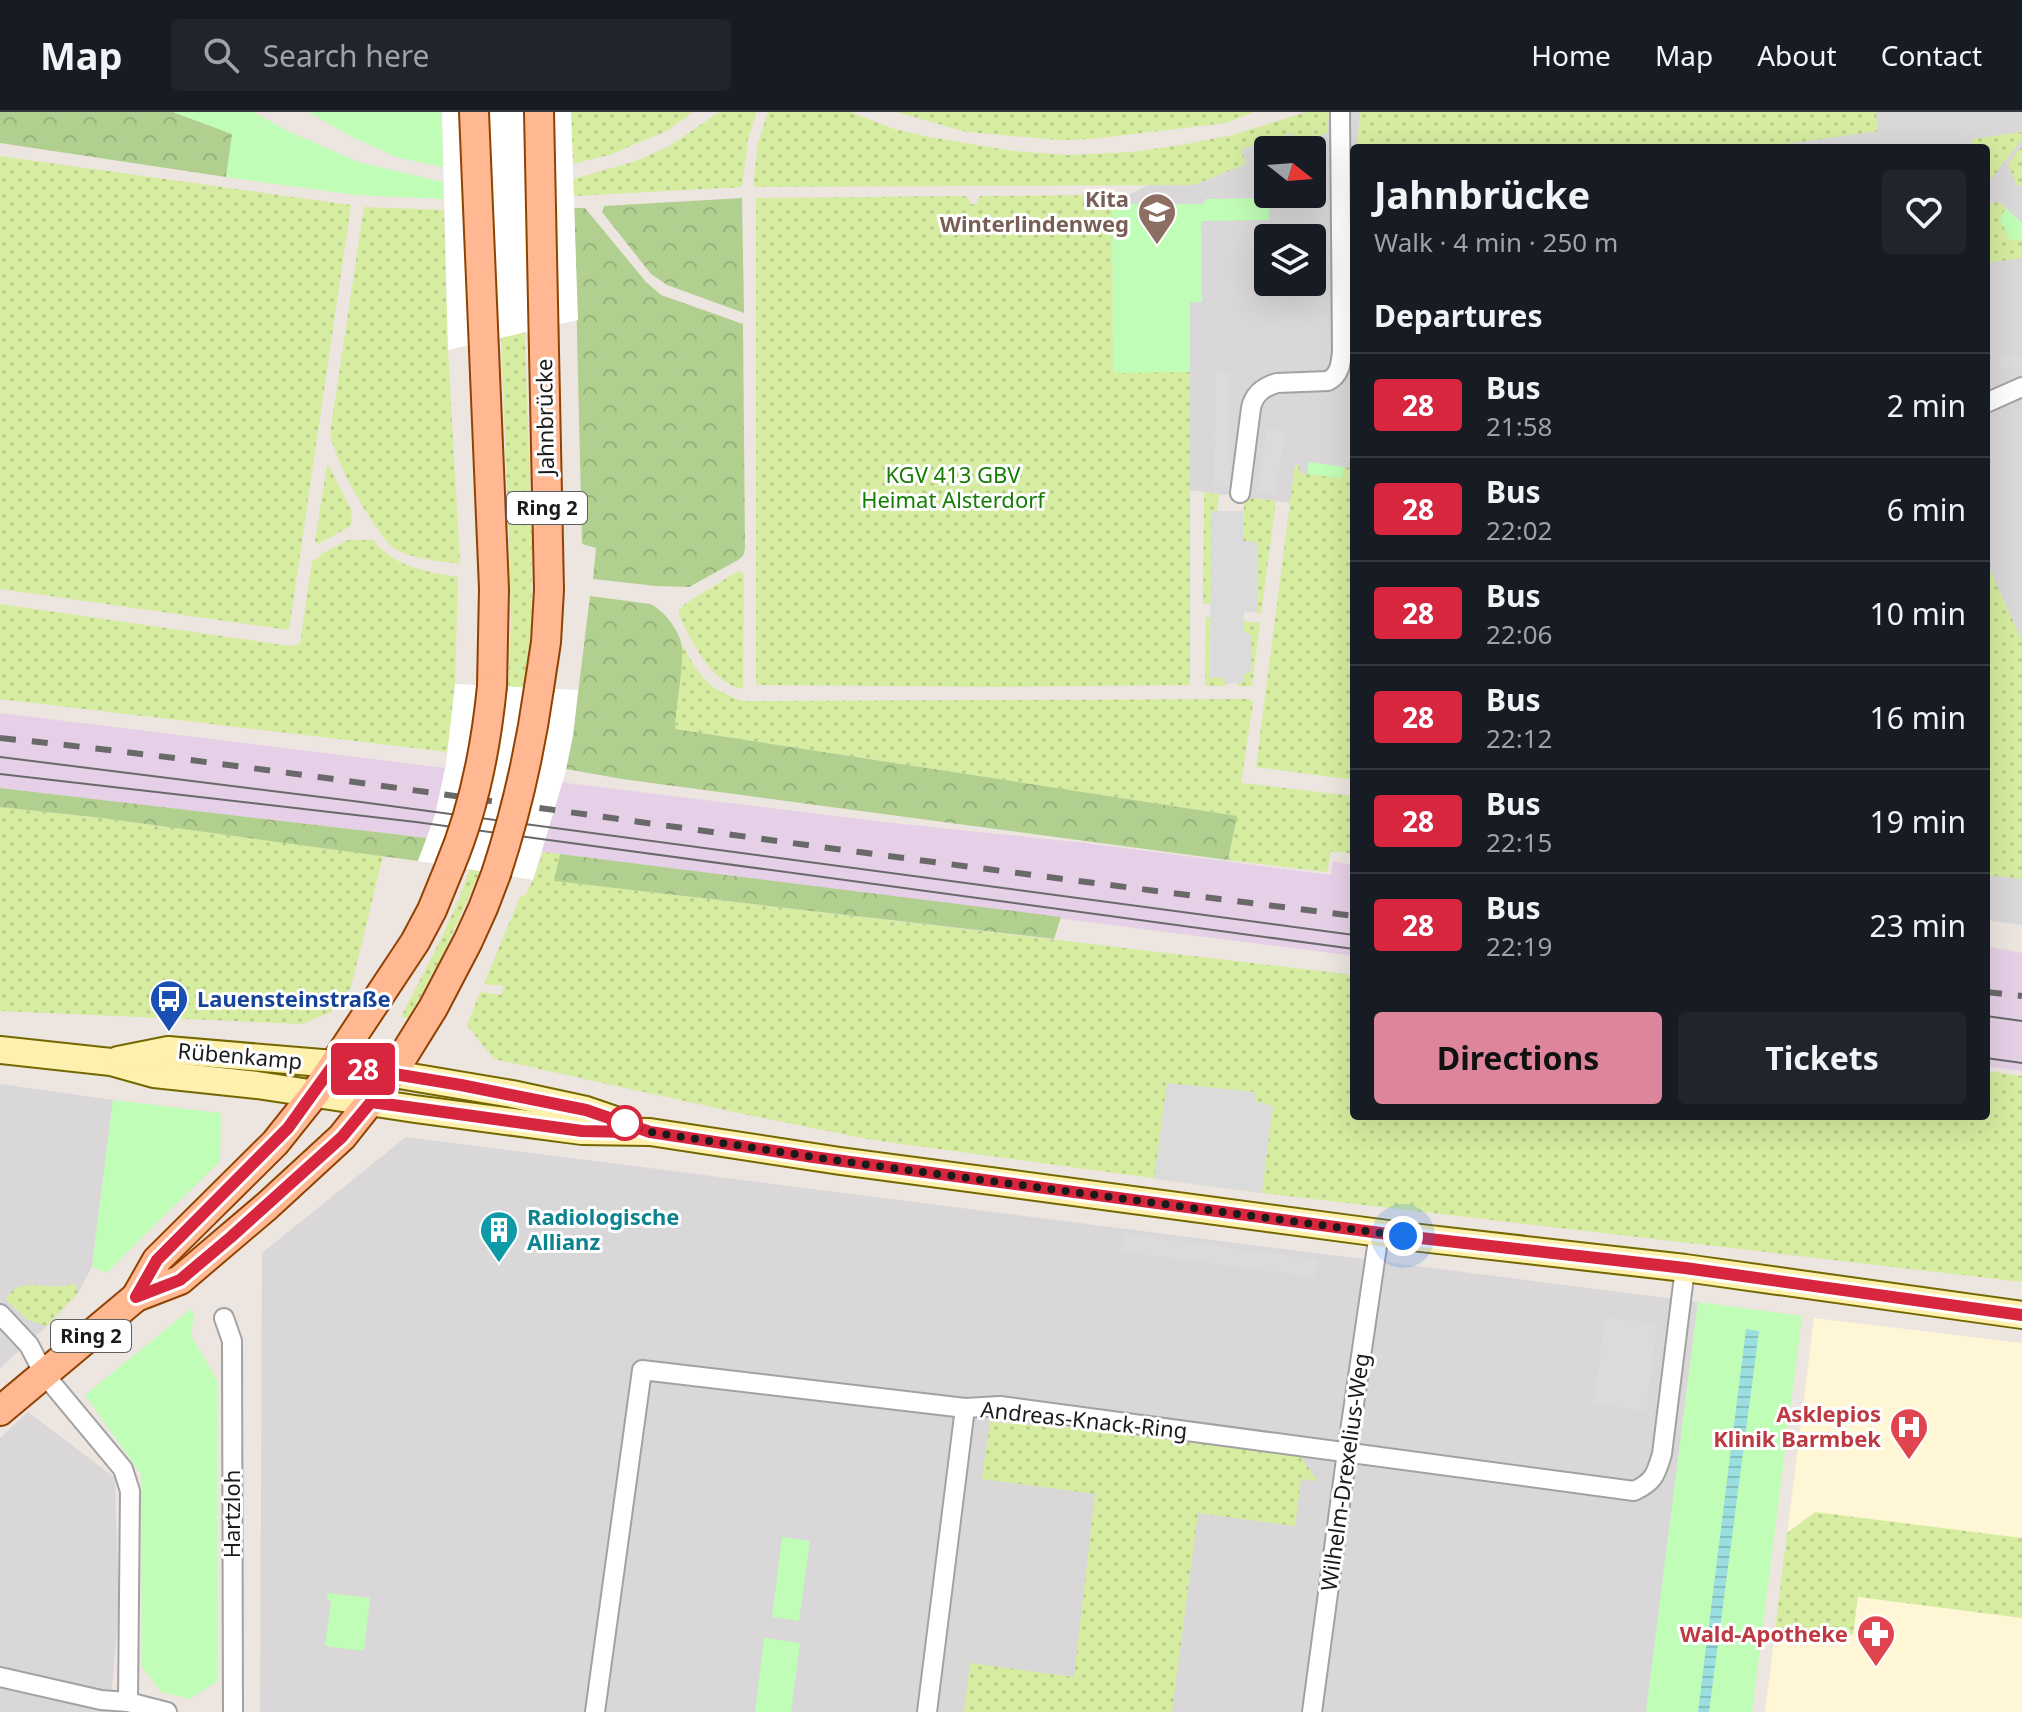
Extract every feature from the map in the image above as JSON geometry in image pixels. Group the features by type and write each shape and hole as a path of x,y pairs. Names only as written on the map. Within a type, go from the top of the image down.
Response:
{"main road":[{"name":"Ring 2","path":"136,1297 157,1260 282,1136 315,1093 415,942 432,910 462,837 475,792 492,686 494,589 474,112"},
{"name":"Jahnbrücke","path":"392,1074 456,966 496,874 520,795 539,688 549,590 539,112"},
{"name":"Ring 2","path":"0,1411 136,1297 180,1280 231,1237 342,1137 392,1074"}],"street":[{"path":"1240,493 1251,408 1257,393 1277,383 1323,382 1334,378 1348,352 1340,112"},
{"path":"1990,401 2022,387"},
{"name":"Rübenkamp","path":"0,1050 111,1062 154,1074 315,1093 582,1131 650,1132 840,1161 1379,1233 1685,1268 2022,1315"},
{"name":"Rübenkamp","path":"111,1062 168,1050 334,1064 586,1110 650,1132"},
{"name":"Wilhelm-Drexelius-Weg","path":"1312,1712 1379,1233"},
{"name":"Andreas-Knack-Ring","path":"595,1712 642,1370 965,1408 1000,1406 1634,1491 1648,1485 1657,1471 1662,1454 1685,1268"},
{"path":"0,1314 29,1345 44,1374 123,1469 130,1491 128,1702"},
{"name":"Hartzloh","path":"224,1318 232,1341 233,1712"},
{"path":"927,1712 965,1408"},
{"path":"0,1677 101,1706 128,1702 167,1712"}],"shaded area":[{"path":"1304,112 2022,112 2022,925 1990,921 1990,144 1350,144 1350,483 1294,476 1290,503 1190,490 1190,372 1113,373 1112,204 1237,137"},
{"path":"2022,354 2022,367 2001,370 1999,357"},
{"path":"1215,372 1229,372 1229,488 1214,486"},
{"path":"1267,428 1285,431 1276,494 1258,492"},
{"path":"1211,511 1243,511 1243,541 1258,542 1258,613 1244,611 1243,631 1252,636 1251,672 1243,675 1243,683 1225,684 1224,678 1210,678"},
{"path":"0,713 1331,875 1333,861 1350,864 1350,955 543,852 0,788"},
{"path":"1990,947 2022,953 2022,1071 1990,1067"},
{"path":"1167,1083 1255,1092 1255,1101 1273,1106 1262,1193 1154,1179"},
{"path":"0,1084 113,1100 92,1266 78,1293 0,1368"},
{"path":"406,1137 1698,1302 1646,1712 260,1712 262,1253"},
{"path":"1124,1234 1318,1259 1316,1277 1122,1252"},
{"path":"1605,1317 1657,1324 1646,1411 1594,1404"},
{"name":"Asklepios Klinik Barmbek","path":"1814,1318 2022,1343 2022,1712 1765,1712"},
{"path":"28,1412 115,1478 119,1604 110,1712 0,1712 0,1438"}],"green space":[{"path":"0,112 173,112 233,134 226,177 0,143"},
{"path":"173,112 253,112 358,162 443,182 443,199 356,195 226,177 232,134"},
{"path":"308,112 442,112 443,167 399,158 354,138"},
{"path":"492,112 520,199 532,542 531,629 524,687 501,804 480,871 446,948 409,1018 401,1017 438,945 470,869 508,687 511,623 509,537"},
{"path":"571,112 693,112 667,131 609,155 573,164"},
{"path":"719,112 756,112 748,140 742,187 574,196 573,179 633,162 668,147"},
{"path":"768,112 851,112 894,129 929,137 1013,151 1068,155 1132,152 1181,145 1232,135 1307,112 1329,112 1327,133 1320,136 1293,136 1292,133 1254,136 1254,145 1241,149 1246,164 1194,185 753,187 758,143"},
{"path":"896,112 1254,112 1226,123 1059,140 967,132"},
{"path":"1360,112 1876,112 1878,131 1785,144 1357,144"},
{"path":"2022,132 2022,139 1990,180 1990,144 1972,144 1971,139"},
{"path":"2022,146 2022,187 2017,185 2008,164"},
{"path":"0,156 351,205 289,630 0,589"},
{"name":"KGV 413 GBV Heimat Alsterdorf","path":"1102,195 1112,204 1113,372 1190,372 1190,685 756,685 756,198 965,196 969,204 976,204 980,196"},
{"path":"742,198 744,313 667,285 651,274 602,212 604,206"},
{"path":"1254,198 1254,208 1269,208 1269,220 1201,221 1202,302 1190,302 1190,372 1113,373 1112,204 1204,204 1205,199"},
{"path":"1999,202 2006,208 2000,219 2010,239 2022,239 2022,258 1990,263 1990,203"},
{"path":"364,207 444,210 460,564 408,555 388,543 348,480 330,434"},
{"path":"574,208 585,208 646,282 661,295 743,324 745,549 738,560 689,587 593,579 596,548 582,544"},
{"path":"2006,208 2022,223 2022,239 2010,240 2000,219"},
{"path":"1309,462 1344,467 1342,478 1307,474"},
{"path":"1295,464 1300,465 1299,473 1341,478 1344,467 1350,468 1350,779 1256,767"},
{"path":"327,465 351,510 352,522 349,527 318,544 315,541"},
{"path":"1204,492 1219,494 1217,511 1211,511 1211,604 1203,604"},
{"path":"1244,497 1276,501 1261,614 1258,613 1258,542 1243,542"},
{"path":"348,540 373,540 401,562 458,577 455,684 448,752 0,699 0,604 290,646 300,644 312,562"},
{"path":"1990,570 2022,641 2022,879 1990,875"},
{"path":"738,571 744,576 743,689 722,679 712,670 696,649 679,615 685,604"},
{"path":"590,596 650,604 671,622 682,648 675,729 1237,816 1228,860 566,769"},
{"path":"1206,617 1211,617 1210,678 1225,678 1226,686 1205,686"},
{"path":"1243,621 1260,623 1252,686 1238,686 1238,683 1243,683"},
{"path":"682,644 706,680 721,692 743,701 1249,699 1253,703 1241,783 1350,796 1350,853 1331,851 1327,872 1228,860 1236,816 675,729"},
{"path":"0,788 427,838 418,861 0,807"},
{"path":"0,807 383,856 351,987 331,1012 302,1024 0,1011"},
{"path":"543,852 560,854 555,881 1350,975 1350,1120 1990,1120 1990,1072 2022,1076 2022,1282 1262,1193 873,1140 494,1059 467,1025 480,992 501,995 504,986 484,984 520,897 526,894"},
{"path":"560,854 1061,917 1054,939 554,881"},
{"path":"113,1100 221,1113 220,1161 106,1273 92,1266"},
{"path":"74,1283 78,1293 47,1326 28,1320 6,1300 18,1287 66,1286"},
{"path":"1698,1302 1802,1316 1752,1712 1646,1712"},
{"path":"191,1309 194,1316 191,1335 217,1380 217,1681 190,1699 161,1692 142,1667 141,1474 85,1395"},
{"path":"990,1422 1128,1431 1300,1456 1318,1481 1301,1479 1295,1526 1198,1513 1172,1712 964,1712 970,1663 1074,1677 1095,1494 982,1479"},
{"path":"1815,1512 2022,1538 2022,1618 1858,1597 1853,1635 1803,1630 1801,1638 1782,1636 1775,1630 1787,1533"},
{"path":"782,1537 810,1541 799,1621 772,1617"},
{"path":"328,1593 370,1598 364,1651 325,1646 331,1601 327,1600"},
{"path":"764,1638 800,1643 791,1712 755,1712"}],"water":[{"path":"1746,1329 1759,1331 1709,1712 1698,1712"}],"pier":[{"path":"442,112 571,112 578,320 448,350"},
{"path":"455,684 578,690 565,774 533,880 418,861 435,815 446,764"}],"tram line":[{"path":"0,757 361,802 1350,934"},
{"path":"0,774 416,822 1350,948"},
{"path":"1990,1017 2022,1021"},
{"path":"1990,1059 2022,1063"}],"railway":[{"path":"0,738 230,765 1350,915"},
{"path":"1990,992 2022,996"}],"bus line":[{"name":"28","path":"629,1132 582,1131 371,1102 342,1137 300,1177 180,1280 136,1297 157,1260 275,1143 334,1064 586,1110 650,1132 813,1157 1403,1236 1685,1268 2022,1315"}],"place":[{"name":"Kita Winterlindenweg","path":"1157,246"},
{"name":"Lauensteinstraße","path":"169,1033"},
{"name":"Radiologische Allianz","path":"499,1264"},
{"name":"Asklepios Klinik Barmbek","path":"1909,1461"},
{"name":"Wald-Apotheke","path":"1876,1668"}],"route":[{"path":"625,1123 650,1132 840,1161 1403,1236"}]}
